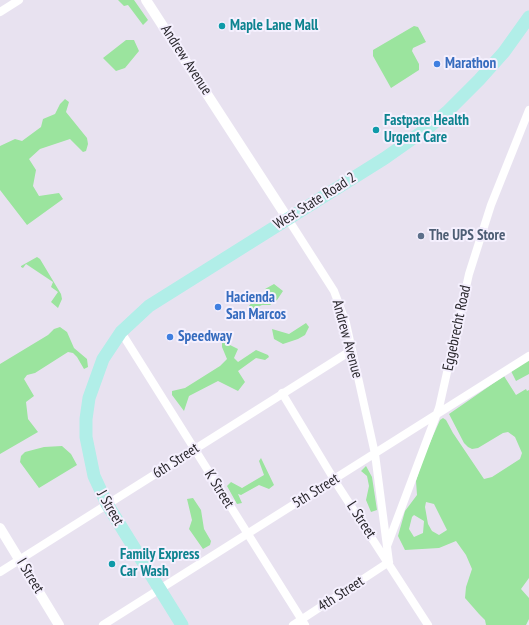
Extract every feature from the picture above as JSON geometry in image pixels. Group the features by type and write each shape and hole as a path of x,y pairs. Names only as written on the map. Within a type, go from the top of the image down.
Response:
{"main road":[{"name":"West State Road 2","path":"96,376 106,354 121,332 134,318 165,295 385,158 447,112 504,52 529,17"},
{"name":"J Street","path":"96,376 89,398 86,437 94,476 107,504 182,625"}],"street":[{"path":"0,12 19,0"},
{"name":"Andrew Avenue","path":"146,0 337,296 346,323 375,454 389,562"},
{"name":"Eggebrecht Road","path":"387,546 436,416 448,371 469,274 490,205 529,110"},
{"name":"K Street","path":"121,332 304,622"},
{"name":"6th Street","path":"0,572 352,350"},
{"name":"5th Street","path":"103,625 529,356"},
{"name":"L Street","path":"282,394 428,625"},
{"name":"I Street","path":"0,528 59,625"},
{"name":"4th Street","path":"293,625 304,622 389,562"}],"green space":[{"path":"118,0 134,0 148,20 143,25 128,5 124,6"},
{"path":"414,26 418,27 426,42 413,48 412,51 419,64 419,70 391,88 373,56 373,50"},
{"path":"126,40 134,40 139,51 125,68 116,71 103,58"},
{"path":"65,99 69,102 66,112 87,138 88,144 86,151 83,152 70,139 40,149 29,159 36,170 33,186 39,196 59,193 63,199 27,225 0,190 0,146 15,139 22,141 41,127 43,119 55,114 60,104"},
{"path":"37,257 40,259 61,294 62,299 58,308 51,302 58,292 51,287 53,282 26,264 23,268 21,267"},
{"path":"274,284 283,291 277,300 270,305 262,305 250,311 248,307 254,300 261,299 264,296 265,289"},
{"path":"306,323 309,327 305,335 298,339 283,344 274,339 272,329 289,334"},
{"path":"60,327 67,332 74,348 87,359 88,367 84,369 77,357 73,353 68,352 35,373 27,375 24,379 34,396 26,402 28,419 38,432 0,454 0,364 48,335 54,329"},
{"path":"222,341 238,349 234,358 238,362 256,350 268,355 269,357 265,360 256,358 238,371 245,382 238,391 218,381 189,396 184,411 172,395 172,391 185,388 220,366 227,359 222,347"},
{"path":"529,360 529,374 516,381 511,371"},
{"path":"504,376 516,395 526,389 527,391 529,390 529,578 521,589 529,598 529,619 526,625 486,625 485,620 465,598 466,587 472,569 466,555 456,541 439,548 405,550 398,536 405,511 417,495 416,481 424,456 440,420 443,418 446,420 484,479 492,477 520,459 522,453 515,437 508,432 503,433 478,448 472,449 468,447 464,443 449,414","holes":["426,502 434,504 447,530 439,535 432,531 428,524 425,507","414,515 424,521 423,533 414,537 409,529 412,517"]},
{"path":"62,446 71,454 77,465 39,488 20,462 21,456 25,452 44,447"},
{"path":"261,458 274,485 269,489 259,485 241,495 238,494 242,503 237,504 227,486 231,482 242,488 264,475 259,461"},
{"path":"366,466 372,477 377,510 371,512 366,500 369,486 367,476 361,471"},
{"path":"193,498 201,510 204,529 211,541 210,545 203,549 189,529 192,520 187,499"}],"place":[{"name":"Maple Lane Mall","path":"222,26"},
{"name":"Marathon","path":"437,64"},
{"name":"Fastpace Health Urgent Care","path":"376,130"},
{"name":"The UPS Store","path":"421,236"},
{"name":"Hacienda San Marcos","path":"218,307"},
{"name":"Speedway","path":"170,337"},
{"name":"Family Express Car Wash","path":"112,564"}]}
